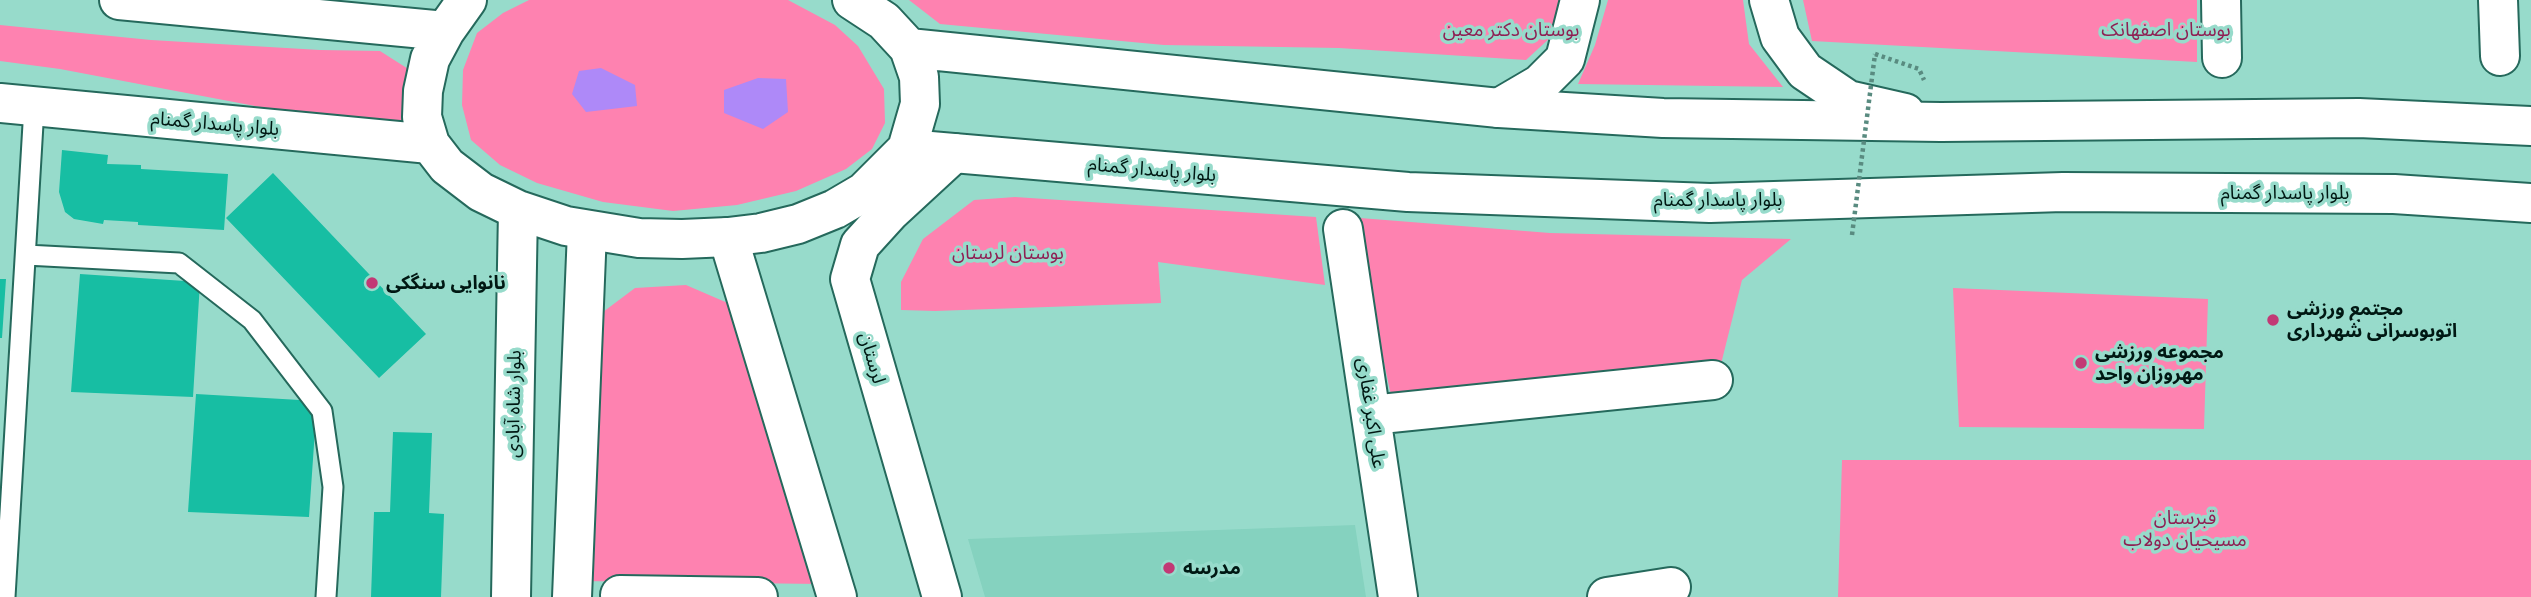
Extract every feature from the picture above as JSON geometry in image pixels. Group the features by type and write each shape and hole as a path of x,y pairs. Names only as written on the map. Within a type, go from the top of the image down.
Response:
{"main road":[{"path":"119,0 461,8"},
{"path":"461,8 430,58 423,91 422,117 430,144 447,166 481,192 518,210 587,231 639,238 728,237 761,233 797,224 835,209 864,192 907,149 920,104 919,77 909,48 884,21 852,0"},
{"path":"1499,108 1540,84 1565,59 1580,0"},
{"path":"1769,0 1780,37 1805,71 1848,100 1941,122"},
{"path":"2221,0 2222,58"},
{"path":"2498,0 2500,56"},
{"path":"909,48 1499,108 1663,118 1941,122 2359,118 2531,126"},
{"name":"بلوار پاسدار گمنام","path":"17,105 430,144"},
{"name":"بلوار پاسدار گمنام","path":"907,149 1408,192 1710,203 2077,192 2394,194 2531,203"},
{"name":"لرستان","path":"942,597 850,279 860,245 890,212 954,153"},
{"name":"بلوار شاه آبادی","path":"510,597 518,210"},
{"name":"علی اکبر غفاری","path":"1343,229 1398,597"},
{"path":"572,597 587,231"},
{"path":"728,237 836,597"},
{"path":"1371,415 1713,380"},
{"path":"1607,597 1671,587"},
{"path":"620,595 758,597"}],"lane":[{"path":"5,597 6,496 26,255 17,105"},
{"path":"26,255 179,263 252,320 322,411 333,487 326,597"}],"path":[{"path":"1852,235 1875,54 1919,69"}],"shaded area":[{"path":"601,68 635,85 637,106 586,112 572,94 579,71"},
{"path":"758,78 786,79 788,112 763,129 724,113 724,90"},
{"name":"مدرسه","path":"1355,525 1366,597 985,597 968,539"}],"green space":[{"path":"529,0 788,0 835,25 858,46 884,89 885,123 872,149 846,169 796,191 737,205 673,211 603,202 537,183 500,165 471,140 462,105 463,70 477,33 503,13"},
{"name":"بوستان دکتر معین","path":"909,0 1567,0 1564,25 1526,60 1339,48 1164,45 940,24"},
{"path":"1608,0 1743,0 1749,44 1783,87 1578,84 1595,45"},
{"name":"بوستان اصفهانک","path":"1803,0 2197,0 2197,62 1812,41"},
{"path":"0,25 151,40 380,51 413,72 405,130 313,117 60,69 0,61"},
{"name":"بوستان لرستان","path":"1015,197 1316,217 1325,285 1158,262 1161,303 901,310 901,282 923,239 974,200"},
{"path":"1360,218 1550,233 1791,239 1742,280 1718,376 1403,409 1390,391 1376,324"},
{"path":"686,285 730,304 821,584 579,581 599,315 635,288"},
{"name":"مجموعه ورزشی مهروزان واحد","path":"1953,288 2208,299 2204,429 1959,427"},
{"name":"قبرستان مسیحیان دولاب","path":"1842,460 2531,460 2531,597 1838,597"}],"building":[{"path":"62,150 108,155 107,164 141,165 141,169 228,174 224,230 138,225 138,222 104,220 103,224 74,219 65,212 59,192"},
{"path":"273,173 426,334 379,378 226,218"},
{"path":"80,274 200,282 193,397 71,392"},
{"path":"0,279 6,279 2,338 0,338"},
{"path":"196,394 317,401 309,517 188,512"},
{"path":"393,432 432,433 429,513 444,514 441,597 371,597 374,512 390,512"}],"place":[{"name":"نانوایی سنگکی","path":"372,283"},
{"name":"مجتمع ورزشی اتوبوسرانی شهرداری","path":"2273,320"},
{"name":"مجموعه ورزشی مهروزان واحد","path":"2081,363"},
{"name":"مدرسه","path":"1169,568"}]}
